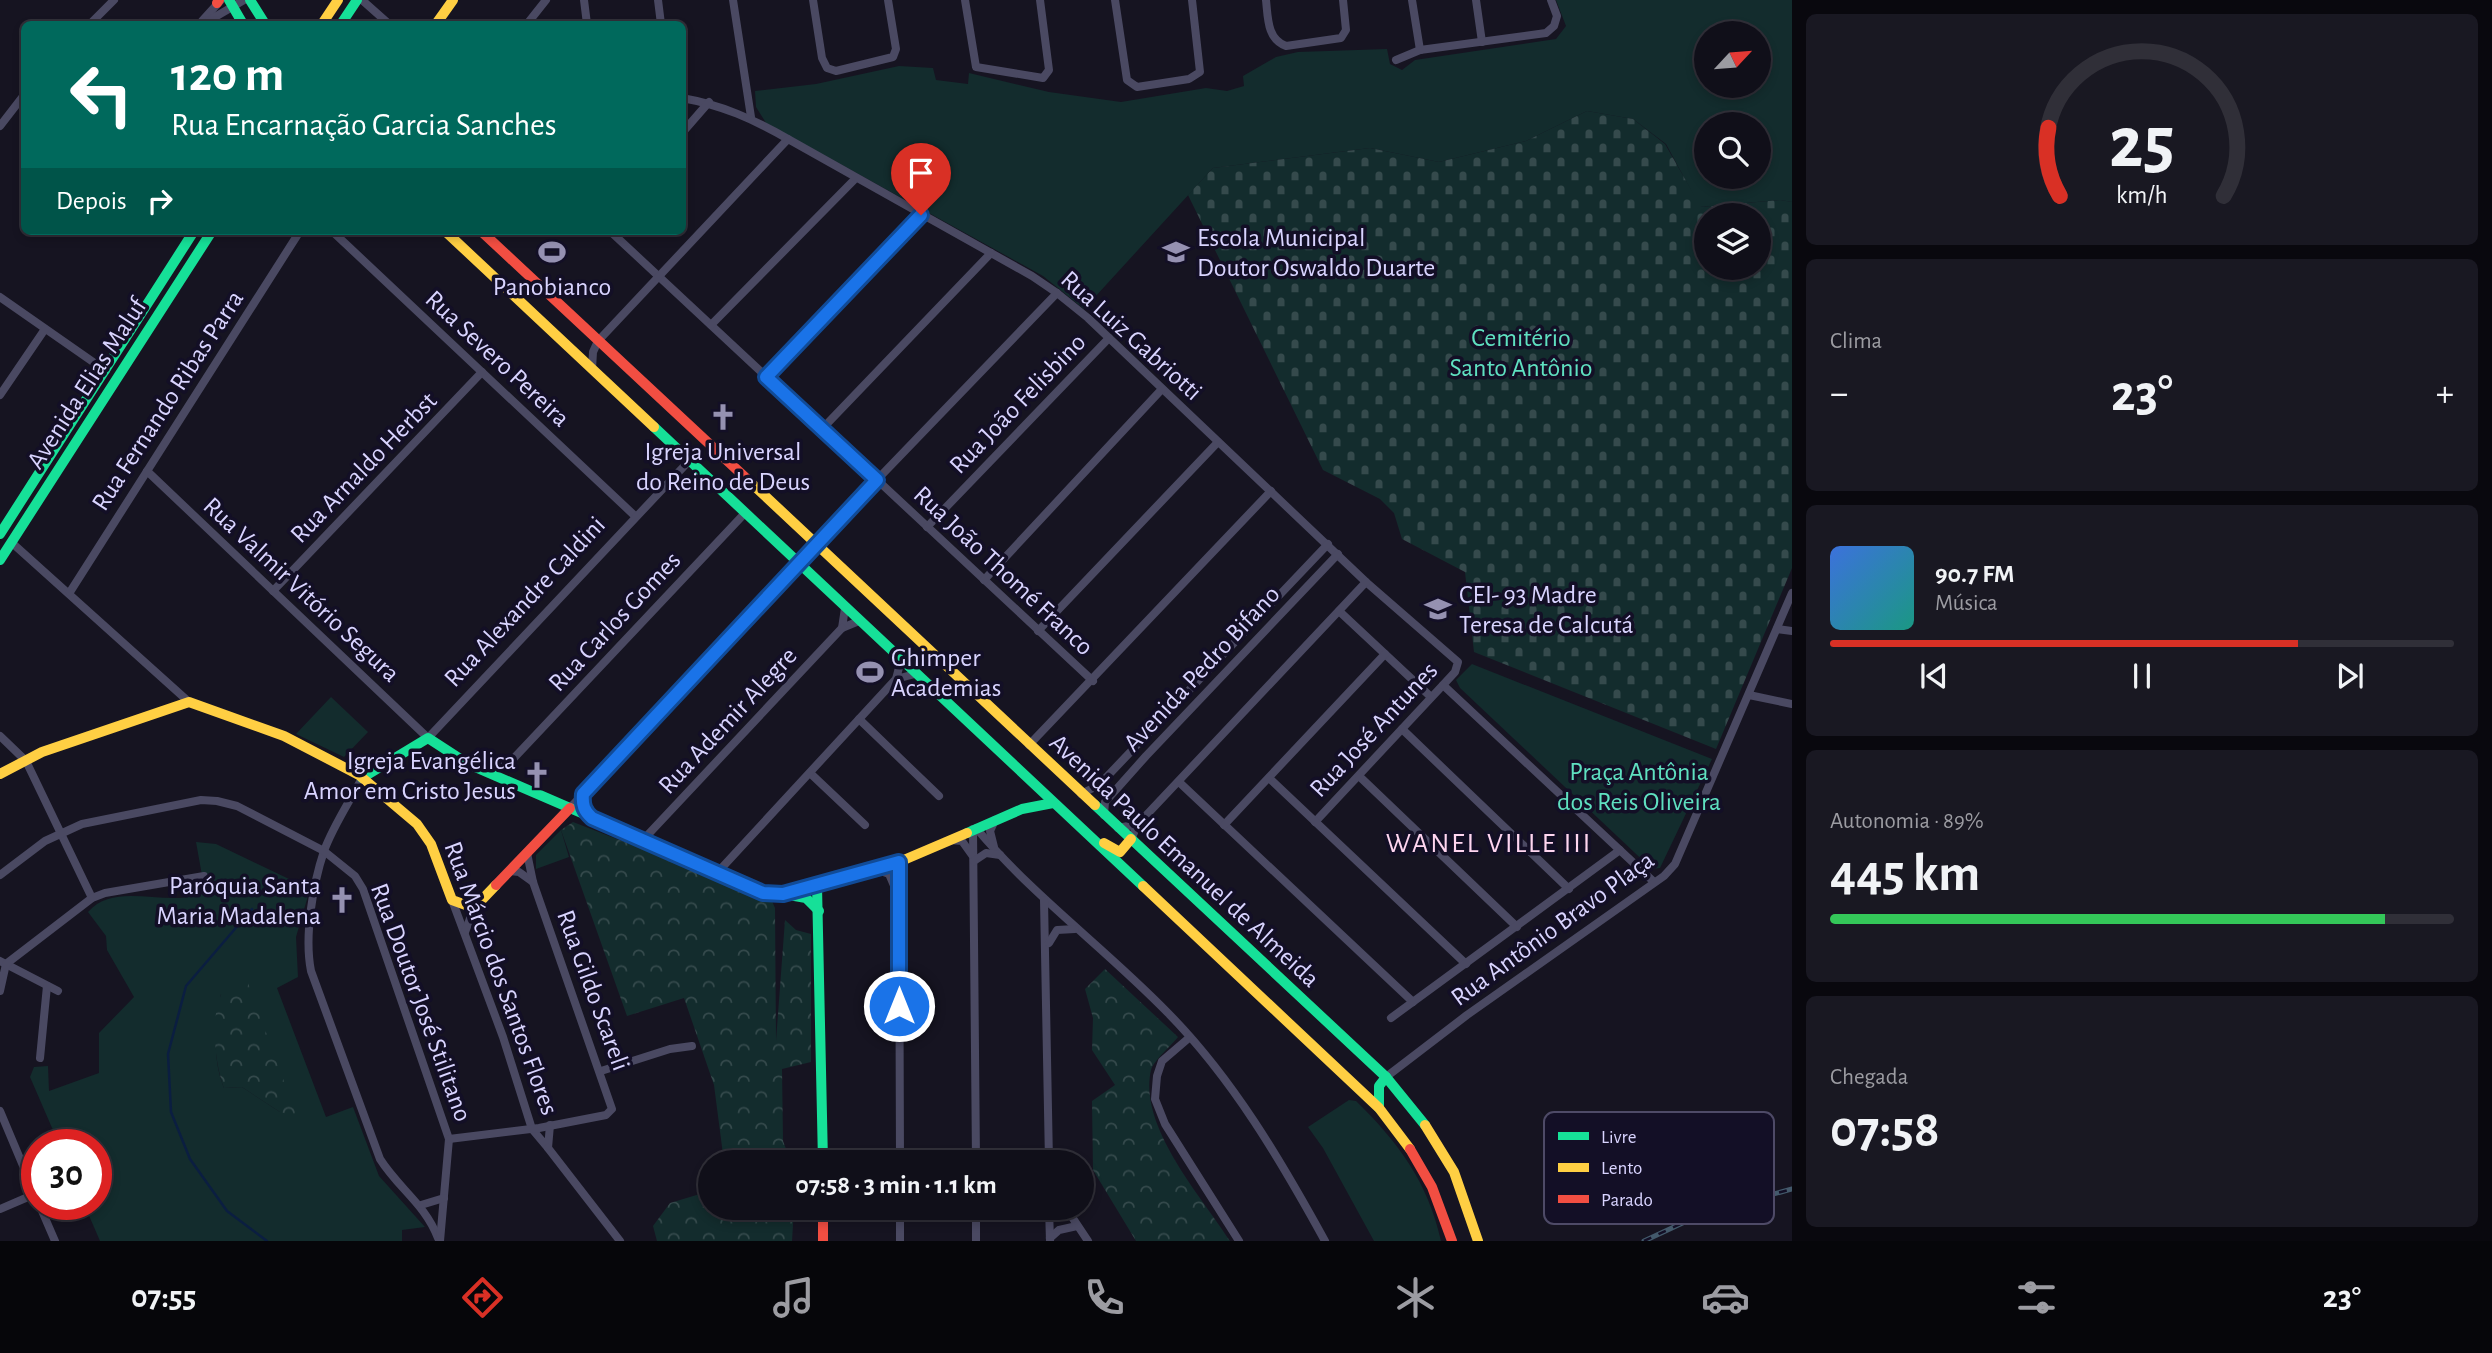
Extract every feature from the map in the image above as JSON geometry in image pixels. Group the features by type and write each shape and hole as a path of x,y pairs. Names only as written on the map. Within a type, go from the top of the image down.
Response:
{"main road":[{"path":"324,21 338,0"},
{"path":"343,21 357,0"},
{"path":"438,21 453,0"},
{"path":"255,3 264,21"},
{"path":"225,5 240,21"},
{"name":"Avenida Elias Maluf","path":"0,534 191,235"},
{"name":"Avenida Elias Maluf","path":"0,560 5,542 209,235"},
{"name":"Avenida Paulo Emanuel de Almeida","path":"449,235 1379,1108 1403,1135 1427,1174 1452,1241"},
{"name":"Avenida Paulo Emanuel de Almeida","path":"485,235 1386,1077 1417,1111 1440,1145 1462,1187 1478,1241"},
{"path":"0,774 54,748 188,702"},
{"name":"Rua Márcio dos Santos Flores","path":"188,702 284,736 362,778 385,795 417,824 431,844 452,900"},
{"path":"428,738 441,750 642,842 763,893 806,898 815,904 819,913"},
{"name":"Rua Alexandre Caldini","path":"362,778 428,738"},
{"path":"385,762 379,771 378,780 385,795"},
{"path":"1022,808 1033,796 1030,782"},
{"path":"549,799 555,814 551,828"},
{"path":"783,894 894,864 1022,808 1053,803"},
{"path":"452,900 474,908 570,808"},
{"path":"1066,814 1086,826 1115,851 1125,850 1131,839"},
{"path":"817,886 823,1150"},
{"path":"1379,1108 1379,1086 1386,1077"},
{"path":"823,1220 823,1241"}],"street":[{"path":"93,21 114,0"},
{"path":"206,21 225,5 244,0"},
{"path":"362,0 386,21"},
{"path":"529,21 546,0"},
{"path":"584,0 587,21"},
{"path":"658,0 661,21"},
{"path":"733,0 751,117"},
{"path":"813,0 822,58 827,68 836,71 893,57 895,49 888,0"},
{"path":"965,0 976,67 1046,77 1049,70 1040,0"},
{"path":"1115,0 1127,80 1132,86 1194,78 1202,68 1192,0"},
{"path":"1266,0 1270,27 1278,43 1295,46 1341,38 1346,30 1343,0"},
{"path":"1412,0 1420,50"},
{"path":"1476,0 1482,42"},
{"path":"1396,60 1420,50 1538,35 1554,26 1558,16 1551,0"},
{"path":"0,126 21,99"},
{"name":"Rua Luiz Gabriotti","path":"686,99 709,102 751,117 1057,293 1109,338 1366,582 1458,662"},
{"path":"686,128 709,102"},
{"path":"592,369 593,352 598,341 788,139"},
{"path":"711,326 855,179"},
{"path":"766,377 921,215"},
{"name":"Rua Fernando Ribas Parra","path":"70,592 297,235"},
{"name":"Rua Severo Pereira","path":"336,235 635,516"},
{"name":"Rua João Thomé Franco","path":"614,235 1093,681"},
{"path":"822,429 991,253"},
{"path":"570,808 797,563 1057,293"},
{"path":"0,298 106,371"},
{"path":"0,395 45,329"},
{"name":"Rua João Felisbino","path":"927,527 1109,338"},
{"name":"Rua Arnaldo Herbst","path":"273,591 482,372"},
{"path":"984,580 1162,389"},
{"path":"1038,631 1218,442"},
{"name":"Rua Alexandre Caldini","path":"428,738 689,461"},
{"name":"Rua Valmir Vitório Segura","path":"147,471 428,738"},
{"path":"1029,745 1093,681 1270,491"},
{"name":"Rua Carlos Gomes","path":"492,774 514,758 745,513"},
{"path":"5,542 70,592 188,702"},
{"name":"Avenida Pedro Bifano","path":"1081,794 1099,785 1328,544"},
{"name":"Avenida Pedro Bifano","path":"1104,815 1105,802 1146,756 1338,554"},
{"path":"1131,839 1138,824 1366,582"},
{"name":"Rua Antônio Bravo Plaça","path":"1386,1077 1664,876 1681,852 1792,593"},
{"path":"842,628 845,608"},
{"path":"1339,611 1431,697"},
{"name":"Rua Ademir Alegre","path":"642,842 842,628 859,621"},
{"path":"1777,629 1792,631"},
{"path":"1224,825 1385,654"},
{"path":"718,873 895,679 901,660"},
{"name":"Rua José Antunes","path":"1315,822 1455,672 1458,662"},
{"path":"895,679 915,674"},
{"path":"1443,685 1654,882"},
{"path":"1749,695 1792,704"},
{"path":"859,719 939,796"},
{"path":"1402,729 1569,889"},
{"path":"0,737 26,761 92,898"},
{"path":"1135,746 1146,756"},
{"path":"514,758 509,770 515,784"},
{"path":"810,773 865,825"},
{"path":"1359,776 1517,927"},
{"name":"Rua Alexandre Caldini","path":"362,778 324,851 308,933 311,971 380,1159 389,1173 421,1205 439,1241"},
{"path":"1269,778 1466,964"},
{"path":"1179,782 1413,1002"},
{"path":"583,794 583,807 592,818"},
{"name":"Rua Doutor José Stilitano","path":"0,874 60,832 201,800 237,806 324,851 355,876 362,889 449,1139 439,1241"},
{"path":"996,819 990,831 1000,855"},
{"path":"1118,828 1138,824"},
{"path":"974,829 1044,900 1168,1012 1190,1037 1266,1137 1325,1241"},
{"path":"974,829 976,1150"},
{"path":"948,840 956,839 967,845 974,861"},
{"path":"1391,1018 1620,850"},
{"name":"Rua Gildo Scareli","path":"527,853 533,882 611,1104 609,1113 550,1125"},
{"path":"974,861 986,853 1000,855"},
{"path":"894,864 898,902"},
{"path":"894,864 898,902 900,1150"},
{"path":"875,870 883,870 894,879"},
{"name":"Rua Gildo Scareli","path":"510,871 519,872 533,882"},
{"path":"0,991 3,962 92,898 105,892 204,876"},
{"name":"Rua Márcio dos Santos Flores","path":"452,900 503,1037 532,1129 620,1241"},
{"path":"1044,900 1048,946 1049,1150"},
{"path":"464,934 474,908"},
{"path":"1046,918 1050,911 1059,914"},
{"path":"1048,946 1059,914"},
{"path":"1053,932 1075,929"},
{"path":"3,962 58,991"},
{"path":"40,1058 47,986"},
{"path":"1190,1037 1162,1061 1157,1076 1155,1099 1165,1124 1239,1241"},
{"path":"601,1071 670,1049 692,1046"},
{"path":"0,1111 3,1128 21,1165"},
{"path":"449,1139 550,1125"},
{"name":"Rua Márcio dos Santos Flores","path":"548,1148 550,1125"},
{"path":"421,1205 444,1198"},
{"path":"0,1209 21,1201"},
{"path":"46,1220 55,1241"},
{"path":"900,1220 900,1241"},
{"path":"976,1220 976,1241"},
{"path":"1049,1220 1050,1240"},
{"path":"1073,1220 1088,1241"},
{"path":"1050,1240 1059,1230 1077,1226"}],"green space":[{"path":"1556,0 1792,0 1792,202 1780,200 1698,203 1666,144 1633,119 1587,111 1526,141 1439,162 1370,148 1213,168 1084,309 1043,276 766,123 756,107 755,91 816,84 899,66 933,68 936,80 968,84 969,73 1049,92 1121,102 1206,88 1227,91 1244,86 1243,76 1276,57 1298,52 1387,49 1390,64 1402,70 1415,60 1556,39 1566,26"},
{"name":"Cemitério Santo Antônio","path":"1587,111 1633,119 1665,144 1699,203 1694,203 1694,280 1771,280 1771,203 1746,203 1780,200 1792,202 1792,568 1716,749 1474,652 1465,572 1402,539 1394,513 1380,499 1323,470 1188,195 1213,168 1370,148 1439,162 1526,141"},
{"name":"Praça Antônia dos Reis Oliveira","path":"1472,664 1712,759 1660,868 1652,869 1460,688 1456,680"},
{"path":"331,697 368,732 344,757 296,734"},
{"path":"573,822 771,899 775,908 776,1041 785,920 796,930 811,934 811,1062 782,1069 783,1141 786,1150 722,1150 714,1085 684,998 627,1016 561,830"},
{"path":"561,830 569,857 536,869 536,855"},
{"path":"196,842 216,844 310,889 296,937 298,977 277,988 326,1117 353,1107 379,1176 425,1227 402,1230 402,1241 100,1241 91,1220 112,1220 112,1129 53,1129 30,1077 34,1067 48,1066 49,1091 99,1073 99,1033 134,997 107,950 106,936 88,912 100,902 113,897 191,897 205,892","holes":["221,994 280,1112 242,1087 224,1088 220,1077 216,1042"]},
{"path":"1105,969 1178,1037 1151,1070 1149,1092 1154,1114 1175,1160 1230,1241 1136,1241 1094,1172 1092,1101 1115,1085 1092,1050 1093,1018 1085,989"},
{"path":"243,979 248,983 297,1117 280,1112 242,1087 224,1088 216,1055 216,1016 223,992"},
{"path":"1349,1100 1356,1101 1371,1116 1409,1164 1428,1200 1441,1241 1374,1241 1323,1148 1308,1127"},
{"path":"698,1195 698,1220 793,1220 792,1241 657,1241 653,1226 670,1203"}],"waterway":[{"path":"252,909 186,986 168,1054 171,1112 190,1159 227,1211 267,1241"}],"railway":[{"path":"1774,1194 1792,1189"},
{"path":"1644,1241 1680,1224"}],"traffic: fast":[{"path":"229,0 241,21"},
{"path":"250,0 263,21"},
{"path":"343,21 357,0"},
{"path":"0,534 191,235"},
{"path":"0,560 209,235"},
{"path":"654,427 1143,886"},
{"path":"362,778 428,738 468,764 644,840"},
{"path":"967,833 1022,809 1053,803"},
{"path":"1095,805 1386,1077 1425,1125"},
{"path":"817,886 823,1150"},
{"path":"789,895 806,898 819,911"},
{"path":"1379,1108 1379,1086 1386,1077"}],"traffic: slow":[{"path":"324,21 338,0"},
{"path":"438,21 453,0"},
{"path":"449,235 654,427"},
{"path":"748,480 1095,805"},
{"path":"0,774 42,752 189,702 284,736 359,775 417,824 431,844 452,900 474,908 496,885"},
{"path":"644,840 773,895 899,862 967,833"},
{"path":"1104,843 1120,852 1131,839"},
{"path":"1143,886 1379,1108 1410,1149"},
{"path":"1425,1125 1454,1172 1478,1241"}],"traffic: jam":[{"path":"485,235 748,480"},
{"path":"496,885 570,808"},
{"path":"1410,1149 1432,1187 1452,1241"},
{"path":"823,1220 823,1241"}],"place":[{"name":"Panobianco","path":"552,252"},
{"name":"Escola Municipal Doutor Oswaldo Duarte","path":"1176,252"},
{"name":"Igreja Universal do Reino de Deus","path":"723,417"},
{"name":"CEI- 93 Madre Teresa de Calcutá","path":"1438,609"},
{"name":"Ghimper Academias","path":"870,672"},
{"name":"Igreja Evangélica Amor em Cristo Jesus","path":"537,775"},
{"name":"Paróquia Santa Maria Madalena","path":"342,900"}],"district":[{"name":"WANEL VILLE III","path":"1489,842"}],"route":[{"path":"899,1006 899,862 773,895 642,842 592,818 583,807 582,801 583,794 877,480 766,377 921,215"}]}
